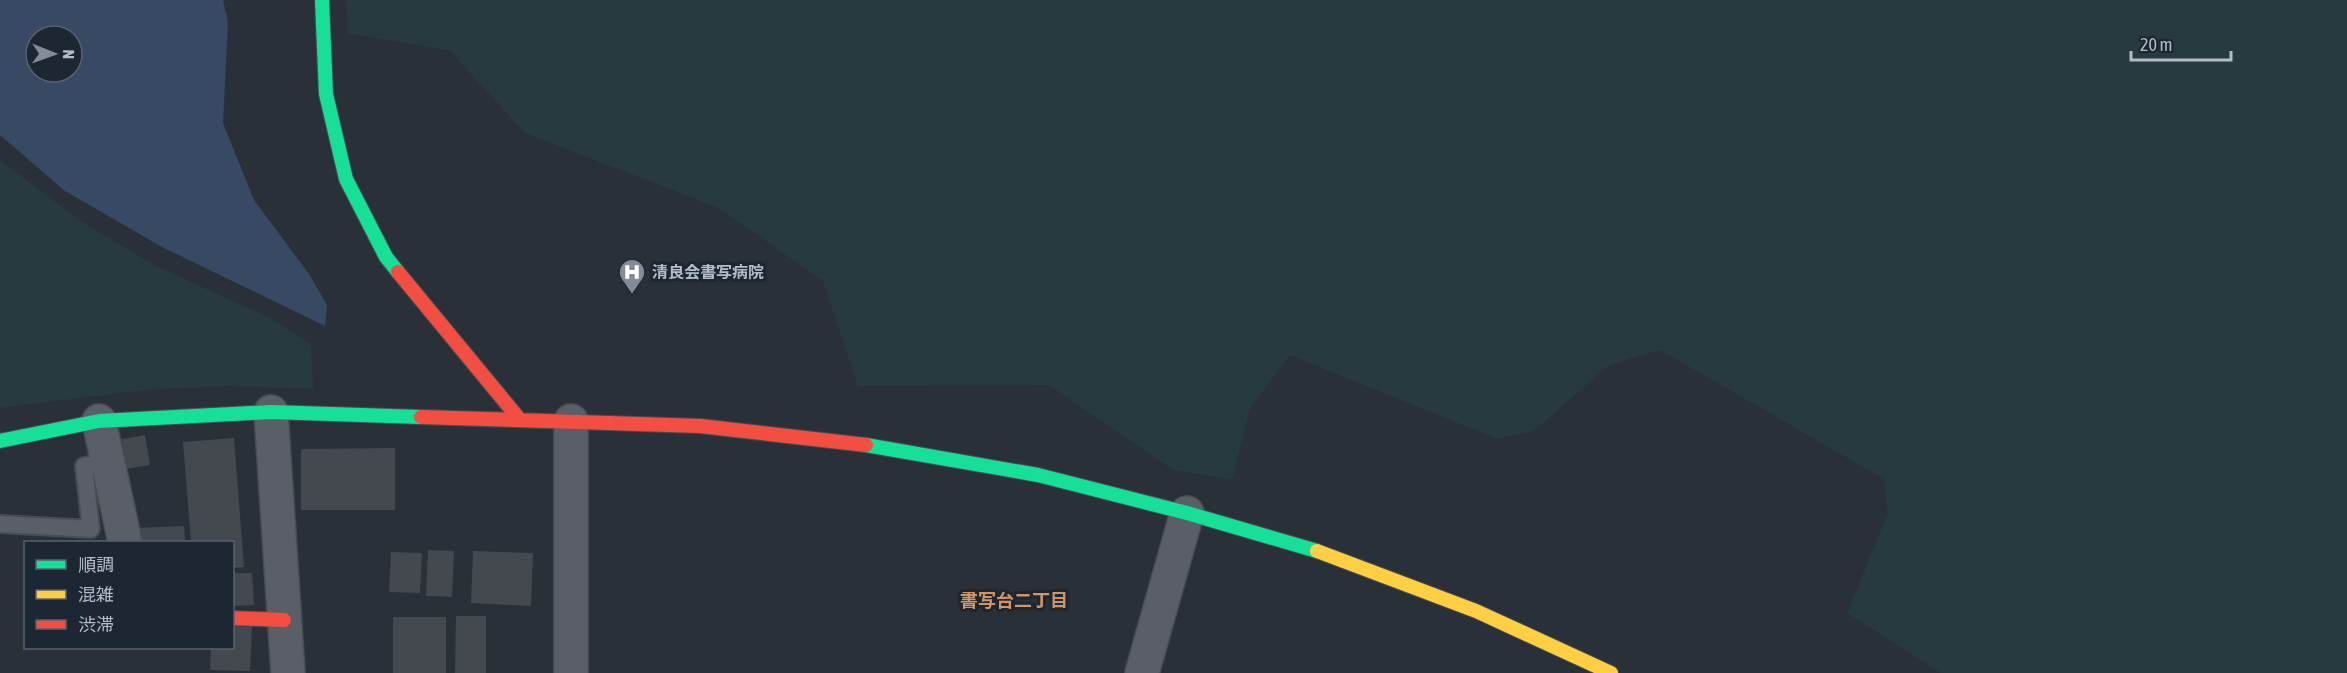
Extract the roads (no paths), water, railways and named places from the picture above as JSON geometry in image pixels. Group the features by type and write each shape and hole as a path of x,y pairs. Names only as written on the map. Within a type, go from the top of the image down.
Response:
{"street":[{"path":"322,0 326,94 346,179 386,256 520,420"},
{"path":"271,412 288,673"},
{"path":"0,441 99,421 271,412 700,426 880,447 1038,475 1187,513 1308,548 1465,607 1611,673"},
{"path":"99,421 125,541"},
{"path":"571,421 571,673"},
{"path":"1142,673 1187,513"},
{"path":"234,618 284,620"}],"lane":[{"path":"0,524 91,529 84,466 108,462"}],"water":[{"path":"0,0 223,0 228,22 223,123 254,200 309,274 327,305 325,326 162,247 65,191 0,135"}],"place":[{"name":"清良会書写病院","path":"632,295"}],"district":[{"name":"書写台二丁目","path":"1014,600"}]}
